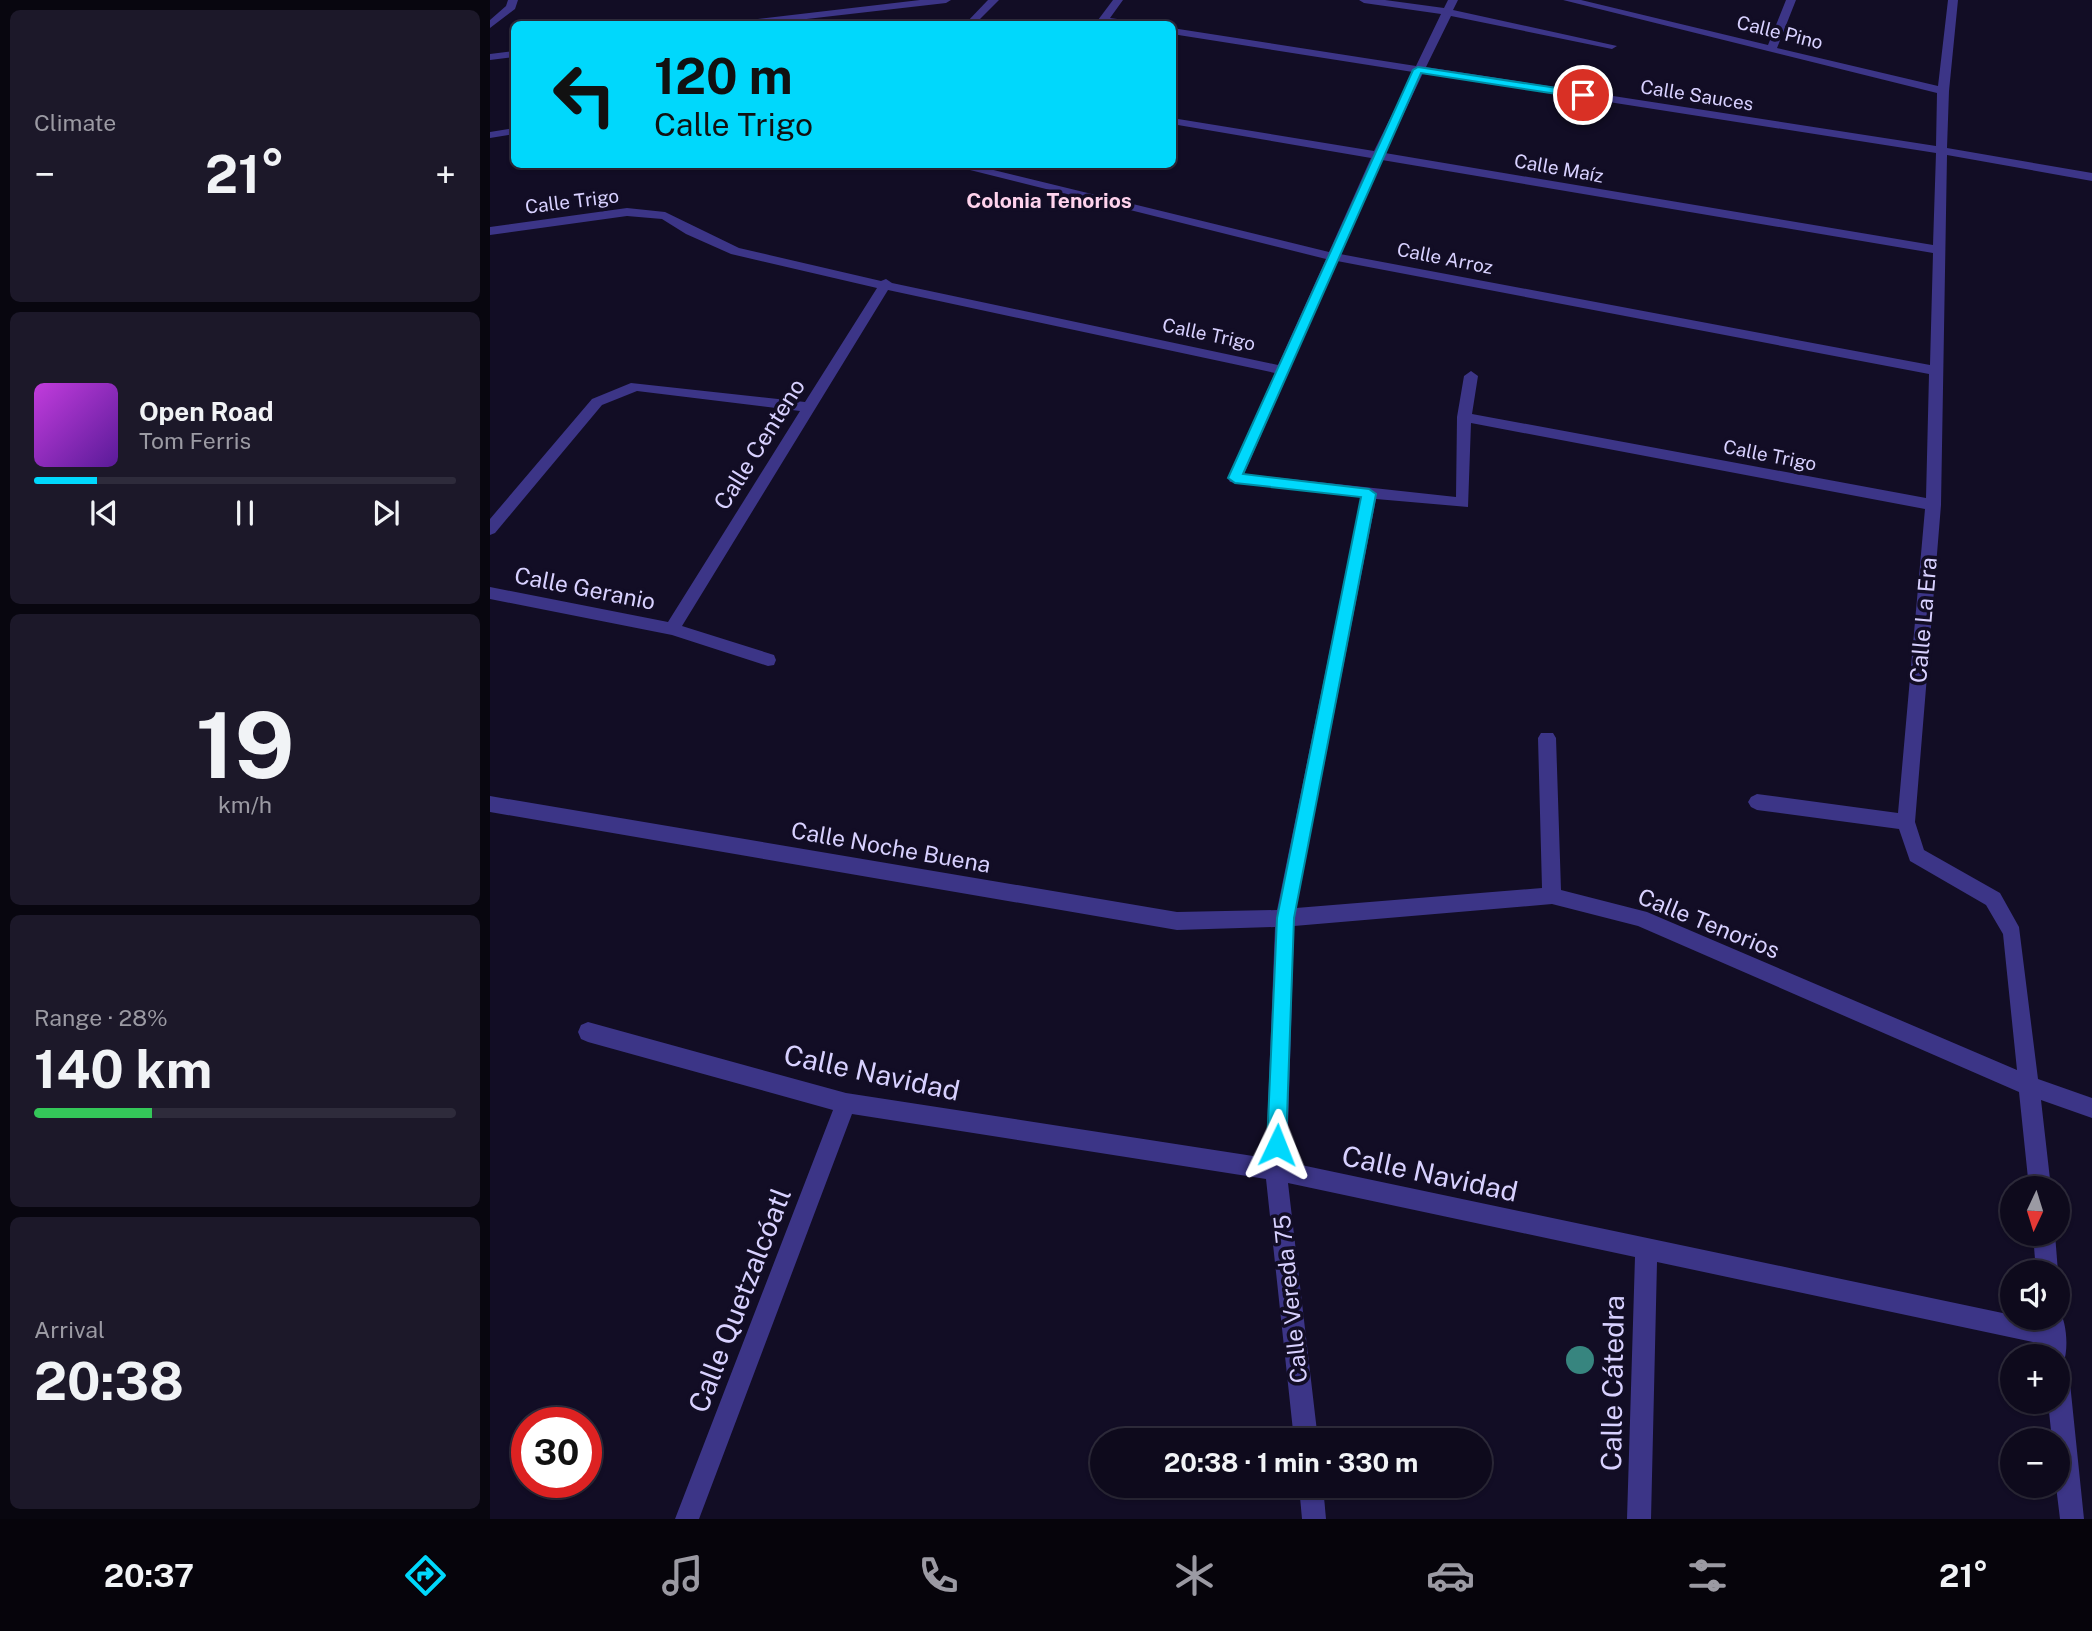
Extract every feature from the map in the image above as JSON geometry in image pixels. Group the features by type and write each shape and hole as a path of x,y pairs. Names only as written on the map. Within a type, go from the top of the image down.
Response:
{"street":[{"path":"490,25 511,7 513,0"},
{"path":"852,10 863,0"},
{"path":"765,21 946,0"},
{"path":"973,21 994,0"},
{"path":"1110,21 1103,20 1118,0"},
{"path":"1364,0 1450,6 1612,46"},
{"name":"Calle Pino","path":"1568,0 1611,5 1943,91"},
{"path":"1772,48 1791,0"},
{"name":"Calle La Era","path":"1953,0 1943,91 1933,505 1906,822 1917,855 1993,899 2012,933 2039,1176"},
{"path":"1282,370 1378,155 1450,6"},
{"name":"Calle Sauces","path":"1176,32 1941,150 2092,177"},
{"path":"490,57 511,54"},
{"name":"Calle Maíz","path":"1176,122 1939,250"},
{"path":"490,135 511,132"},
{"name":"Calle Arroz","path":"968,168 1334,257 1935,371"},
{"name":"Calle Trigo","path":"490,231 627,212 665,216 690,231 735,251 1282,370 1235,478 1463,503 1464,417 1933,505"},
{"name":"Calle Centeno","path":"672,629 886,283"},
{"path":"1464,417 1471,376"},
{"path":"490,529 597,402 636,386 808,407"},
{"name":"Calle Vereda 75","path":"1305,1428 1276,1170 1285,918 1369,494"},
{"name":"Calle Geranio","path":"490,593 672,629 768,660"},
{"path":"1546,738 1552,896"},
{"path":"1757,802 1906,822"},
{"name":"Calle Noche Buena","path":"490,804 1177,921 1285,918"},
{"name":"Calle Tenorios","path":"1285,918 1552,896 1640,918 2030,1086 2092,1108"},
{"name":"Calle Navidad","path":"588,1032 846,1103 1276,1170 2053,1336"},
{"name":"Calle Quetzalcóatl","path":"687,1519 846,1103"},
{"name":"Calle Cátedra","path":"1639,1519 1646,1248"},
{"path":"2061,1414 2072,1519"},
{"path":"1312,1498 1314,1519"}],"district":[{"name":"Colonia Tenorios","path":"1049,200"}],"route":[{"path":"1277,1145 1285,918 1369,494 1235,478 1418,70 1583,95"}]}
